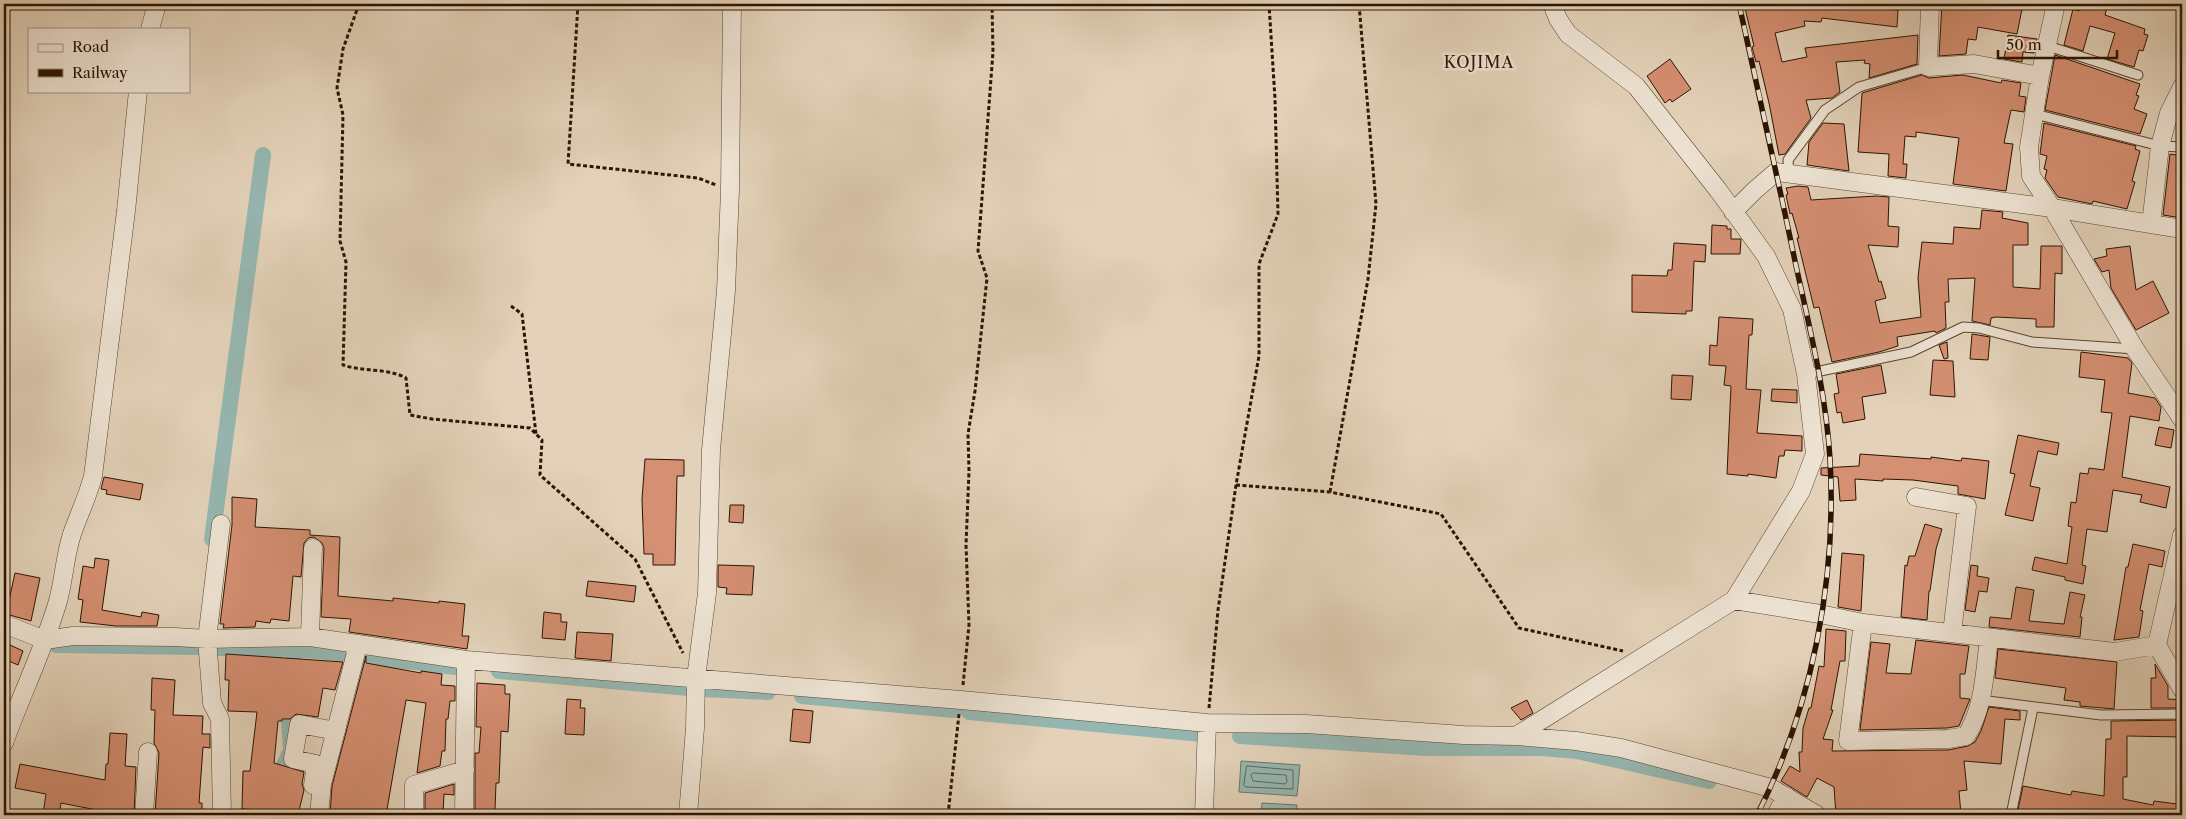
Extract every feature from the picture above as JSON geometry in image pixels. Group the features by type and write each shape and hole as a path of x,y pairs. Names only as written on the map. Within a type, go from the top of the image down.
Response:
{"street":[{"path":"150,28 157,4"},
{"path":"688,815 695,728 696,678 708,593 711,450 726,291 730,190 732,4"},
{"path":"1516,736 1734,600 1801,491 1815,454 1806,374 1792,309 1766,256 1718,190 1636,86 1568,34 1558,19 1552,4"},
{"path":"1930,4 1928,67 1974,64 2040,76"},
{"path":"2056,4 2040,76 2029,147 2031,176 2052,208 2134,349 2182,420"},
{"path":"2151,224 2160,146 2169,113 2182,87"},
{"path":"4,743 18,702 46,640 59,599 72,533 88,494 93,476 126,211 138,92"},
{"path":"1733,212 1754,190 1776,172 2052,208 2182,230"},
{"path":"1916,497 1968,506 1952,634"},
{"path":"220,524 207,639 212,703 220,719 222,815"},
{"path":"2182,535 2157,645 2182,689"},
{"path":"310,637 314,548"},
{"path":"1734,600 1863,623 2116,652 2157,645"},
{"path":"1863,623 1848,741 1948,739 1966,736 1970,730 1980,700 1990,638"},
{"path":"4,624 46,640 73,636 207,639 310,637 466,660 961,700 1207,723 1306,724 1576,741 1621,748 1771,788 1818,815"},
{"path":"319,815 322,784 358,644"},
{"path":"464,815 466,660"},
{"path":"1204,815 1207,723"},
{"path":"308,815 316,764 293,759 299,724 336,731"},
{"path":"144,815 148,752"},
{"path":"414,815 414,785 465,770"},
{"path":"1776,815 1786,796"}],"lane":[{"path":"2048,46 2138,75"},
{"path":"1789,174 1788,160 1825,110 1859,87 1928,67"},
{"path":"2035,114 2160,146 2182,148"},
{"path":"1806,374 1911,352 1963,327 1979,328 2032,342 2134,349"},
{"path":"1980,700 2101,715 2182,714"},
{"path":"2011,815 2033,708"}],"path":[{"path":"359,4 343,48 337,88 343,115 340,241 346,262 343,365 356,370 398,374 406,378 410,415 432,419 530,428 542,440 540,475 635,559 696,678"},
{"path":"578,4 568,164 698,178 730,190"},
{"path":"948,815 969,625 966,545 969,471 968,434 975,391 987,278 978,251 993,52 992,4"},
{"path":"1207,723 1218,610 1236,485 1258,356 1259,264 1278,214 1275,99 1269,4"},
{"path":"1330,492 1368,279 1376,204 1359,4"},
{"path":"511,306 522,314 536,434"},
{"path":"1236,485 1330,492 1441,514 1519,628 1644,656"}],"water":[{"path":"1241,761 1300,765 1297,796 1239,792"},
{"path":"1262,803 1297,805 1296,815 1261,815"}],"building":[{"path":"1744,4 1863,4 1863,8 1898,10 1897,27 1822,18 1821,22 1804,21 1805,26 1775,33 1782,62 1807,57 1805,48 1918,35 1917,64 1869,78 1870,64 1864,63 1865,60 1836,62 1840,92 1832,98 1806,100 1811,118 1785,154 1779,155 1769,103 1759,61 1756,62 1752,47 1754,46"},
{"path":"1942,4 2023,4 2017,34 1978,27 1976,40 1968,39 1966,54 1939,56"},
{"path":"2081,4 2108,4 2105,15 2145,29 2144,34 2148,35 2143,51 2139,50 2134,67 2107,59 2115,33 2090,26 2083,51 2064,45 2073,9 2079,11"},
{"path":"2008,35 2037,39 2034,53 2023,52 2022,62 2004,59"},
{"path":"2055,55 2140,84 2136,95 2139,96 2134,109 2147,114 2140,134 2045,110"},
{"path":"1670,59 1691,89 1672,102 1670,99 1665,103 1647,76"},
{"path":"1922,75 1929,78 1963,75 2001,83 2002,80 2021,83 2019,96 2026,97 2024,112 2011,110 2004,143 2013,144 2006,191 1953,184 1959,138 1916,132 1916,137 1905,136 1903,164 1907,164 1906,178 1888,176 1889,154 1858,152 1862,93"},
{"path":"1823,123 1844,124 1849,171 1807,165 1809,142"},
{"path":"2044,123 2136,146 2135,149 2140,151 2132,181 2135,182 2127,209 2093,201 2092,204 2058,197 2045,178 2047,170 2044,169 2047,156 2040,154"},
{"path":"2170,154 2182,156 2182,218 2163,215"},
{"path":"1808,187 1811,200 1889,197 1888,226 1899,227 1898,247 1868,245 1886,298 1875,301 1880,323 1921,317 1918,278 1922,242 1953,244 1954,227 1980,229 1982,210 2003,212 2002,218 2028,223 2028,245 2013,245 2013,287 2040,289 2041,246 2062,246 2062,274 2055,273 2054,327 2036,327 2036,319 1996,317 1991,318 1990,325 1972,321 1975,278 1948,279 1949,302 1945,302 1946,328 1936,333 1935,331 1897,337 1898,346 1832,362 1819,307 1814,308 1797,238 1799,238 1792,213 1790,214 1786,195 1788,194 1786,188"},
{"path":"1712,225 1727,226 1727,229 1731,229 1731,239 1741,239 1740,254 1711,254"},
{"path":"1674,243 1706,245 1705,262 1694,261 1692,311 1686,311 1686,314 1632,312 1632,275 1667,276 1668,270 1672,270"},
{"path":"2130,246 2136,290 2153,281 2169,313 2136,330 2111,288 2109,270 2102,272 2094,259 2107,256 2106,249"},
{"path":"1719,317 1753,319 1752,335 1749,335 1746,389 1761,390 1757,433 1802,436 1802,451 1785,450 1784,456 1779,456 1776,478 1748,474 1748,476 1727,474 1731,386 1724,385 1726,366 1709,365 1710,345 1717,346"},
{"path":"1972,334 1990,337 1988,360 1970,359"},
{"path":"1947,342 1948,358 1944,359 1939,345"},
{"path":"2081,352 2128,358 2132,363 2128,393 2155,398 2161,407 2159,421 2130,416 2122,477 2170,487 2166,508 2140,502 2142,495 2113,490 2107,532 2087,529 2082,565 2086,566 2083,584 2065,580 2065,577 2032,570 2035,557 2067,564 2072,527 2068,526 2071,502 2076,503 2080,473 2088,474 2089,468 2104,470 2112,413 2101,412 2105,380 2079,377"},
{"path":"1933,360 1953,361 1955,397 1930,395"},
{"path":"1881,365 1886,393 1862,397 1865,419 1843,423 1841,412 1837,413 1834,394 1839,393 1836,374"},
{"path":"1672,375 1693,376 1691,400 1671,399"},
{"path":"1772,389 1797,390 1797,403 1771,401"},
{"path":"2159,427 2174,430 2171,448 2155,445"},
{"path":"2018,435 2059,443 2057,455 2038,451 2030,486 2040,488 2033,521 2005,515 2015,474 2010,473"},
{"path":"1860,454 1931,459 1931,457 1961,461 1962,458 1989,461 1985,499 1958,494 1958,486 1913,480 1883,479 1883,481 1855,479 1856,500 1840,501 1838,477 1821,475 1821,468 1859,466"},
{"path":"645,459 684,460 684,476 677,476 675,565 653,565 653,554 644,554 642,499"},
{"path":"104,477 143,484 140,500 106,494 107,490 101,489"},
{"path":"232,497 257,499 255,527 310,530 310,535 340,537 338,596 393,601 393,598 465,604 462,636 469,636 467,649 349,632 351,619 321,617 324,548 322,543 314,537 308,538 304,543 301,577 293,576 289,621 271,619 270,623 256,621 255,627 223,628 224,624 220,624 232,525"},
{"path":"730,505 744,505 743,523 729,522"},
{"path":"1925,524 1942,529 1936,549 1929,591 1927,620 1901,617 1905,565 1907,566 1909,556 1915,556"},
{"path":"2133,544 2165,551 2162,567 2149,564 2140,610 2143,611 2139,637 2114,640 2126,567 2128,567"},
{"path":"1842,553 1864,555 1861,611 1838,607"},
{"path":"95,558 109,560 102,610 141,617 142,612 159,615 157,626 116,626 80,622 83,600 78,599 83,566 94,568"},
{"path":"718,565 754,566 752,595 726,594 727,588 718,587"},
{"path":"1971,565 1978,566 1977,576 1989,578 1987,592 1979,591 1975,612 1965,610"},
{"path":"15,573 40,578 31,621 6,614"},
{"path":"588,581 636,586 634,602 586,596"},
{"path":"2016,587 2034,590 2029,621 2064,624 2070,592 2085,595 2080,617 2082,617 2080,637 1989,627 1990,617 2011,619"},
{"path":"544,612 561,614 561,622 567,622 565,640 542,638"},
{"path":"1826,629 1846,631 1845,661 1840,661 1831,710 1833,710 1823,739 1833,740 1832,751 1948,750 1968,746 1975,742 1981,731 1989,707 2020,711 2020,720 2005,719 2001,764 1964,761 1967,790 1959,791 1961,815 1836,815 1834,787 1817,778 1807,797 1781,781 1790,766 1800,772 1799,752 1802,752 1803,728 1809,708 1811,708 1819,666 1824,667"},
{"path":"577,632 613,634 611,661 575,658"},
{"path":"1916,640 1969,646 1965,674 1960,674 1960,698 1970,699 1959,726 1947,728 1860,730 1871,642 1890,644 1886,673 1911,674"},
{"path":"10,645 23,651 18,665 4,659"},
{"path":"1998,649 2117,662 2114,709 2080,706 2080,702 2064,700 2066,688 1995,678"},
{"path":"226,654 343,662 335,690 323,688 318,717 296,714 290,719 278,721 274,763 304,772 302,784 304,790 298,815 282,815 283,811 242,809 243,771 250,771 257,712 228,711 229,680 225,680"},
{"path":"366,656 366,663 421,673 421,671 442,674 441,685 455,686 455,701 450,701 448,719 446,719 445,751 442,751 440,766 417,773 426,703 406,700 386,815 330,815 332,786"},
{"path":"2155,664 2168,686 2168,699 2182,700 2182,708 2151,708 2151,678 2156,678"},
{"path":"152,678 175,680 173,715 203,716 202,734 210,734 210,748 203,747 199,803 202,803 202,815 155,815 159,753 154,743 155,710 151,710"},
{"path":"477,683 505,685 505,694 510,694 508,732 501,731 499,783 496,783 495,810 475,810 475,753 479,753 481,727 476,727"},
{"path":"567,699 581,700 580,708 585,708 584,735 565,734"},
{"path":"1527,700 1533,713 1521,720 1511,708"},
{"path":"793,709 813,711 810,743 790,741"},
{"path":"2182,720 2182,737 2127,736 2127,777 2123,777 2123,799 2153,805 2154,801 2177,804 2176,815 2017,815 2023,786 2071,795 2072,791 2104,796 2106,739 2111,739 2111,721"},
{"path":"110,733 127,734 125,766 136,767 134,815 102,815 102,811 61,803 59,815 43,814 46,794 15,788 20,764 105,780"},
{"path":"454,784 454,795 444,794 443,814 425,813 425,793"}],"waterway":[{"path":"212,539 263,155"},
{"path":"56,645 197,647"},
{"path":"215,648 294,649 347,654"},
{"path":"279,815 273,790 291,750 288,703 294,670 294,649"},
{"path":"364,656 455,667"},
{"path":"499,671 689,688"},
{"path":"701,689 768,692"},
{"path":"802,696 954,710"},
{"path":"969,712 1201,734"},
{"path":"1240,736 1426,748 1542,748 1577,751 1709,781"}],"railway":[{"path":"1739,4 1821,384 1828,434 1831,504 1829,550 1817,642 1793,731 1757,815"}],"district":[{"name":"KOJIMA","path":"1479,62"}]}
